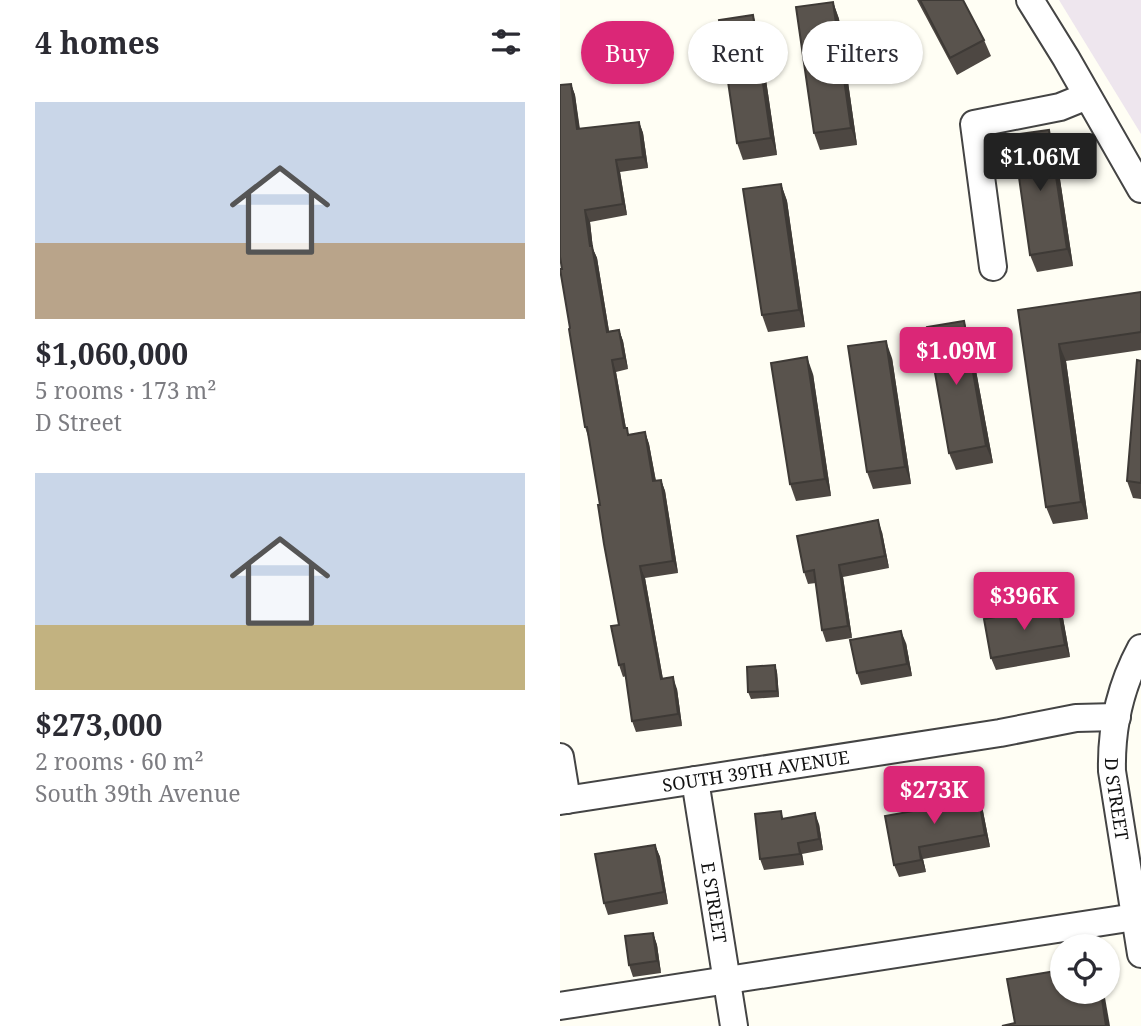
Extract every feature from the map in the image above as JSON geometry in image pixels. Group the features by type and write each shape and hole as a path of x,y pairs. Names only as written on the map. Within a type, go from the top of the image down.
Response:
{"street":[{"path":"1030,0 1141,189"},
{"path":"993,267 974,124 1060,107 1087,96"},
{"name":"D STREET","path":"1141,648 1121,694 1112,758 1141,954"},
{"name":"SOUTH 39TH AVENUE","path":"563,801 1000,733 1076,718 1117,718"},
{"path":"560,757 563,801"},
{"name":"E STREET","path":"695,780 734,1026"},
{"path":"560,1006 1135,917"}],"shaded area":[{"path":"1059,0 1141,0 1141,134"}],"building":[{"path":"920,0 963,0 984,40 950,58"},
{"path":"833,2 836,21 802,21 802,49 796,7"},
{"path":"753,15 754,21 719,21"},
{"path":"571,84 577,129 639,122 643,157 616,160 623,204 585,210 607,332 619,330 624,358 612,360 624,428 627,428 628,435 645,432 653,481 661,480 673,561 640,566 661,679 673,677 678,714 632,721 624,664 619,665 611,626 619,625 560,269 560,85"},
{"path":"728,84 763,84 771,138 737,143"},
{"path":"807,84 845,84 851,128 814,133"},
{"path":"1049,130 1067,249 1030,255 1013,135"},
{"path":"781,184 799,310 762,315 743,189"},
{"path":"1141,292 1141,332 1059,344 1081,502 1046,507 1018,310"},
{"path":"964,321 986,446 949,453 927,327"},
{"path":"886,341 905,467 867,472 848,346"},
{"path":"807,357 825,479 790,484 771,363"},
{"path":"1137,360 1141,361 1141,483 1127,481"},
{"path":"878,520 885,556 839,565 848,626 822,630 814,570 804,572 797,536"},
{"path":"1058,606 1065,645 991,658 984,619"},
{"path":"901,631 907,664 857,673 850,640"},
{"path":"775,665 777,691 748,692 747,667"},
{"path":"978,794 985,835 919,847 921,860 894,865 885,816 919,810 918,804"},
{"path":"781,811 782,819 815,813 819,839 798,843 800,854 760,859 755,814"},
{"path":"655,845 664,892 604,903 595,854"},
{"path":"653,933 657,961 629,965 625,936"},
{"path":"1050,972 1050,1004 1103,1004 1106,1026 1002,1026 1015,1023 1007,979"}]}
